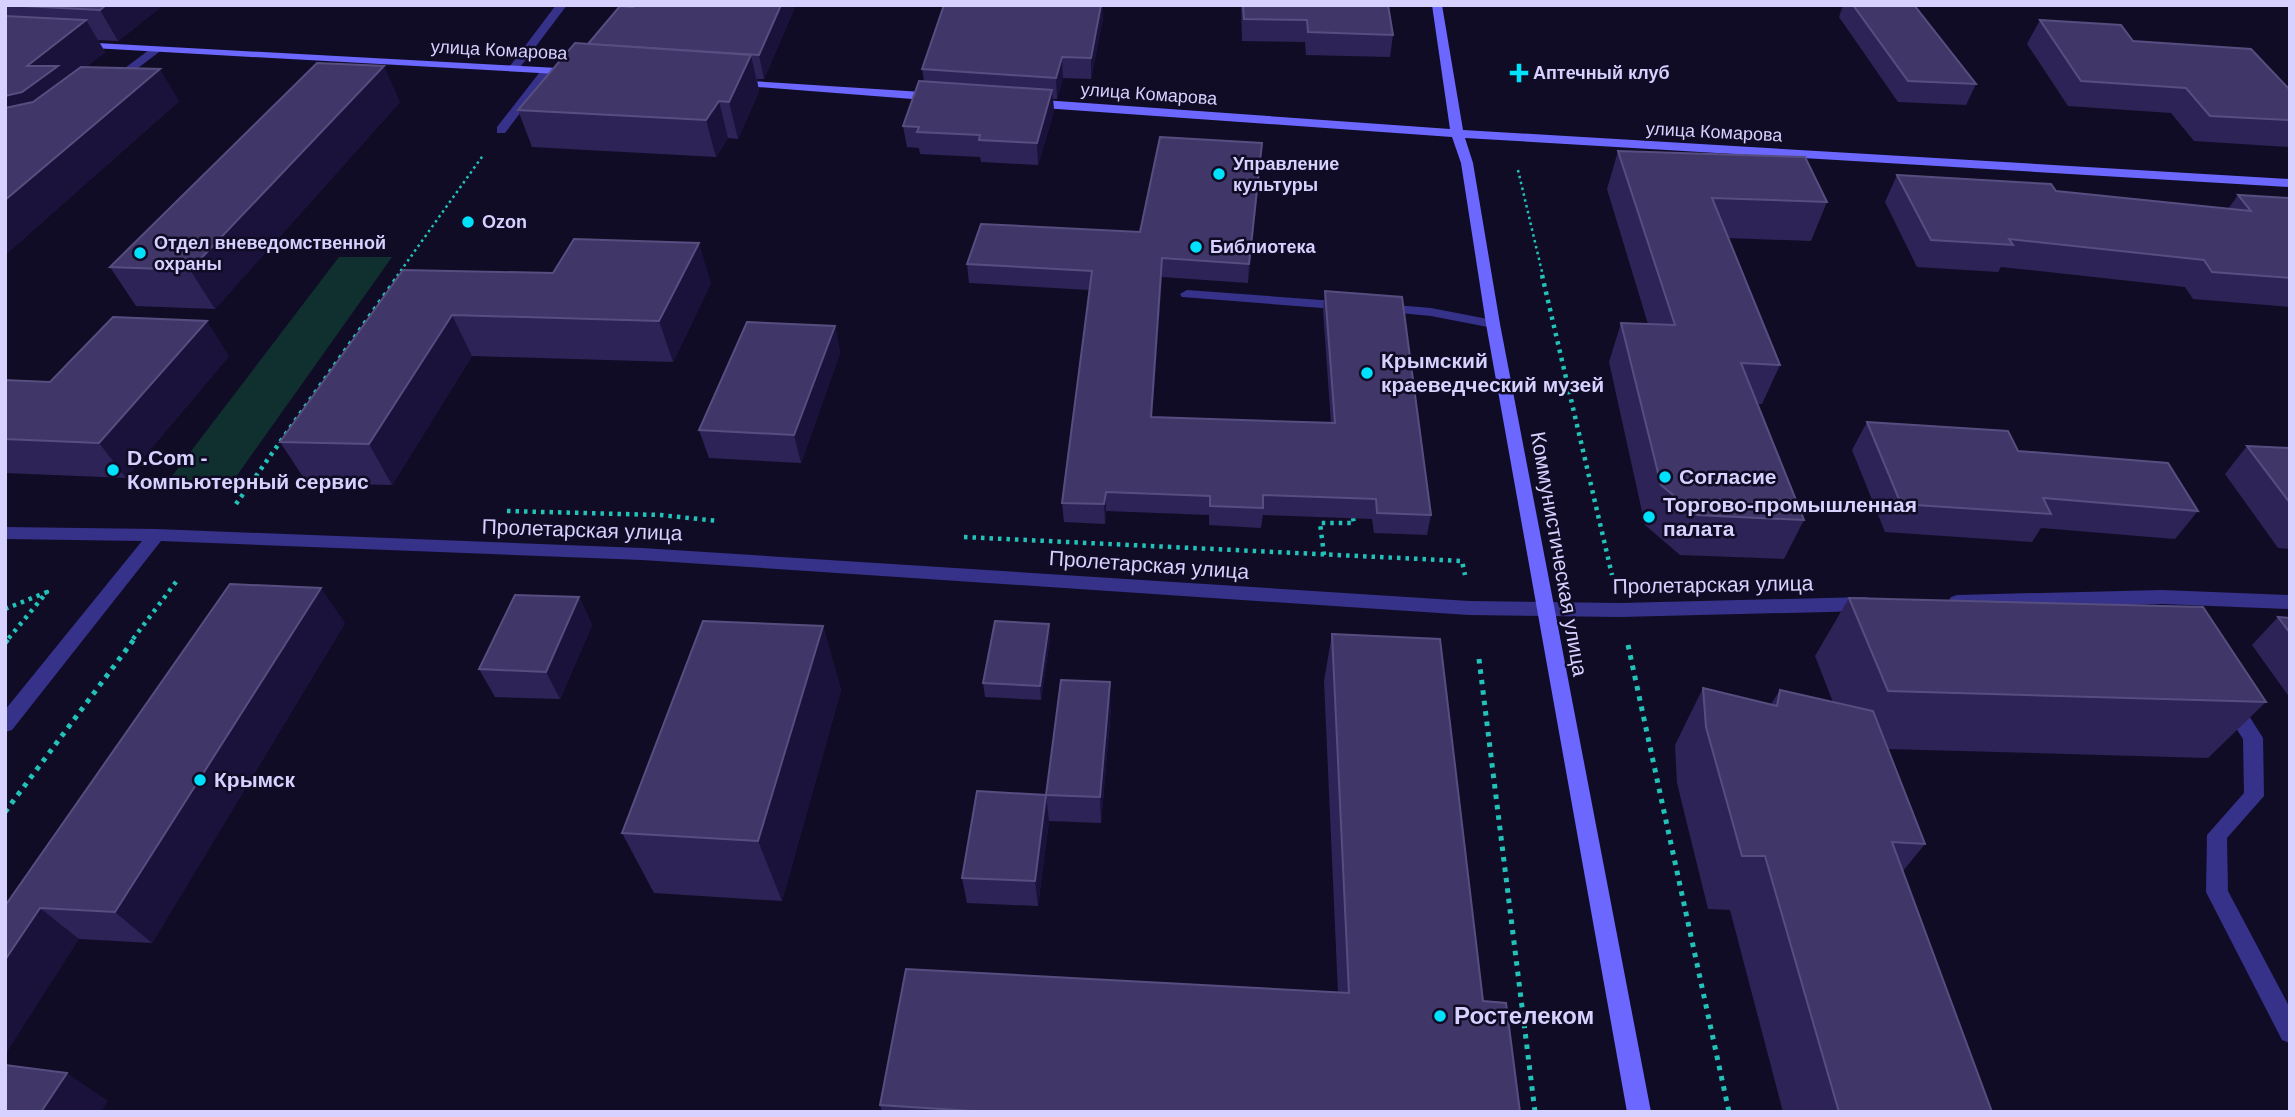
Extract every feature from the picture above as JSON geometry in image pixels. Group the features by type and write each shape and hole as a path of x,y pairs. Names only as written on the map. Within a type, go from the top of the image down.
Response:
{"main road":[{"name":"Коммунистическая улица","path":"1437,5 1457,133 1467,163 1493,324 1639,1112"},
{"name":"улица Комарова","path":"61,44 589,72"},
{"path":"728,82 951,97"},
{"name":"улица Комарова","path":"1021,102 1457,133 2290,183"}],"street":[{"path":"514,68 562,5"},
{"path":"104,88 158,49"},
{"path":"500,130 547,70"},
{"path":"1187,294 1431,312 1493,324"},
{"name":"Пролетарская улица","path":"5,533 642,554 1546,611 1884,604"},
{"path":"5,724 156,536"},
{"path":"2162,597 2177,620"},
{"path":"1940,602 2162,597 2290,602"},
{"path":"2222,691 2252,738 2254,796 2217,835 2217,892 2290,1032"}],"path":[{"path":"234,507 500,130"},
{"path":"316,390 329,391"},
{"path":"1324,555 1320,523 1354,523 1353,518"},
{"path":"5,812 179,578"},
{"path":"5,609 47,592 5,643"},
{"path":"1479,659 1535,1112"}],"green space":[{"path":"339,257 392,257 233,481 169,480"}],"building":[{"path":"5,5 106,5 100,10"},
{"path":"781,5 759,55 588,44 620,6"},
{"path":"944,5 1101,5 1091,58 1062,57 1056,78 922,69"},
{"path":"1243,5 1388,5 1393,35 1308,32 1307,20 1244,19"},
{"path":"1853,5 1914,5 1976,84 1908,81"},
{"path":"5,16 86,20 27,66 58,66 22,92 5,96"},
{"path":"2040,20 2121,25 2133,41 2251,49 2290,90 2290,120 2210,116 2186,88 2081,81"},
{"path":"575,43 751,55 729,102 719,101 706,120 518,110"},
{"path":"317,63 384,66 190,270 110,267"},
{"path":"81,67 160,69 5,200 5,108 33,102"},
{"path":"919,81 1052,90 1037,143 979,140 980,135 917,132 919,127 903,126"},
{"path":"1160,137 1262,143 1249,264 1162,258 1151,417 1335,423 1325,291 1402,297 1431,515 1377,513 1376,499 1263,495 1263,508 1210,506 1210,496 1106,492 1104,504 1062,503 1092,271 967,264 981,224 1140,232"},
{"path":"1618,151 1805,157 1827,202 1712,198 1780,365 1741,363 1804,520 1697,515 1661,485 1621,323 1675,325"},
{"path":"1897,175 2051,184 2056,191 2251,211 2238,195 2290,198 2290,278 2212,272 2204,260 2009,239 2013,245 1931,240"},
{"path":"574,239 699,243 659,321 452,315 369,444 280,442 403,270 553,273"},
{"path":"113,317 207,321 99,443 5,439 5,380 50,382"},
{"path":"747,322 835,326 794,435 699,430"},
{"path":"1867,422 2008,431 2018,451 2168,463 2198,511 2043,498 2051,514 1901,504"},
{"path":"2247,446 2290,448 2290,503"},
{"path":"230,584 321,588 115,912 40,908 5,960 5,906"},
{"path":"515,595 579,597 546,672 479,669"},
{"path":"1849,598 2203,607 2266,702 1888,691"},
{"path":"2278,617 2290,618 2290,633"},
{"path":"703,621 823,626 758,841 622,833"},
{"path":"995,621 1049,624 1040,686 983,683"},
{"path":"1332,634 1440,639 1483,1001 1506,1003 1520,1112 988,1112 880,1105 906,969 1349,993"},
{"path":"1061,680 1110,682 1100,797 1046,795"},
{"path":"1703,688 1777,706 1780,690 1873,711 1925,844 1892,842 1992,1112 1839,1112 1765,856 1742,856 1706,727"},
{"path":"977,791 1046,795 1035,881 962,878"},
{"path":"5,1065 67,1073 41,1112 5,1112"}],"place":[{"name":"Аптечный клуб","path":"1519,73"},
{"name":"Управление культуры","path":"1219,174"},
{"name":"Ozon","path":"468,222"},
{"name":"Библиотека","path":"1196,247"},
{"name":"Отдел вневедомственной охраны","path":"140,253"},
{"name":"Крымский краеведческий музей","path":"1367,373"},
{"name":"D.Com - Компьютерный сервис","path":"113,470"},
{"name":"Согласие","path":"1665,477"},
{"name":"Торгово-промышленная палата","path":"1649,517"},
{"name":"Крымск","path":"200,780"},
{"name":"Ростелеком","path":"1440,1016"}]}
